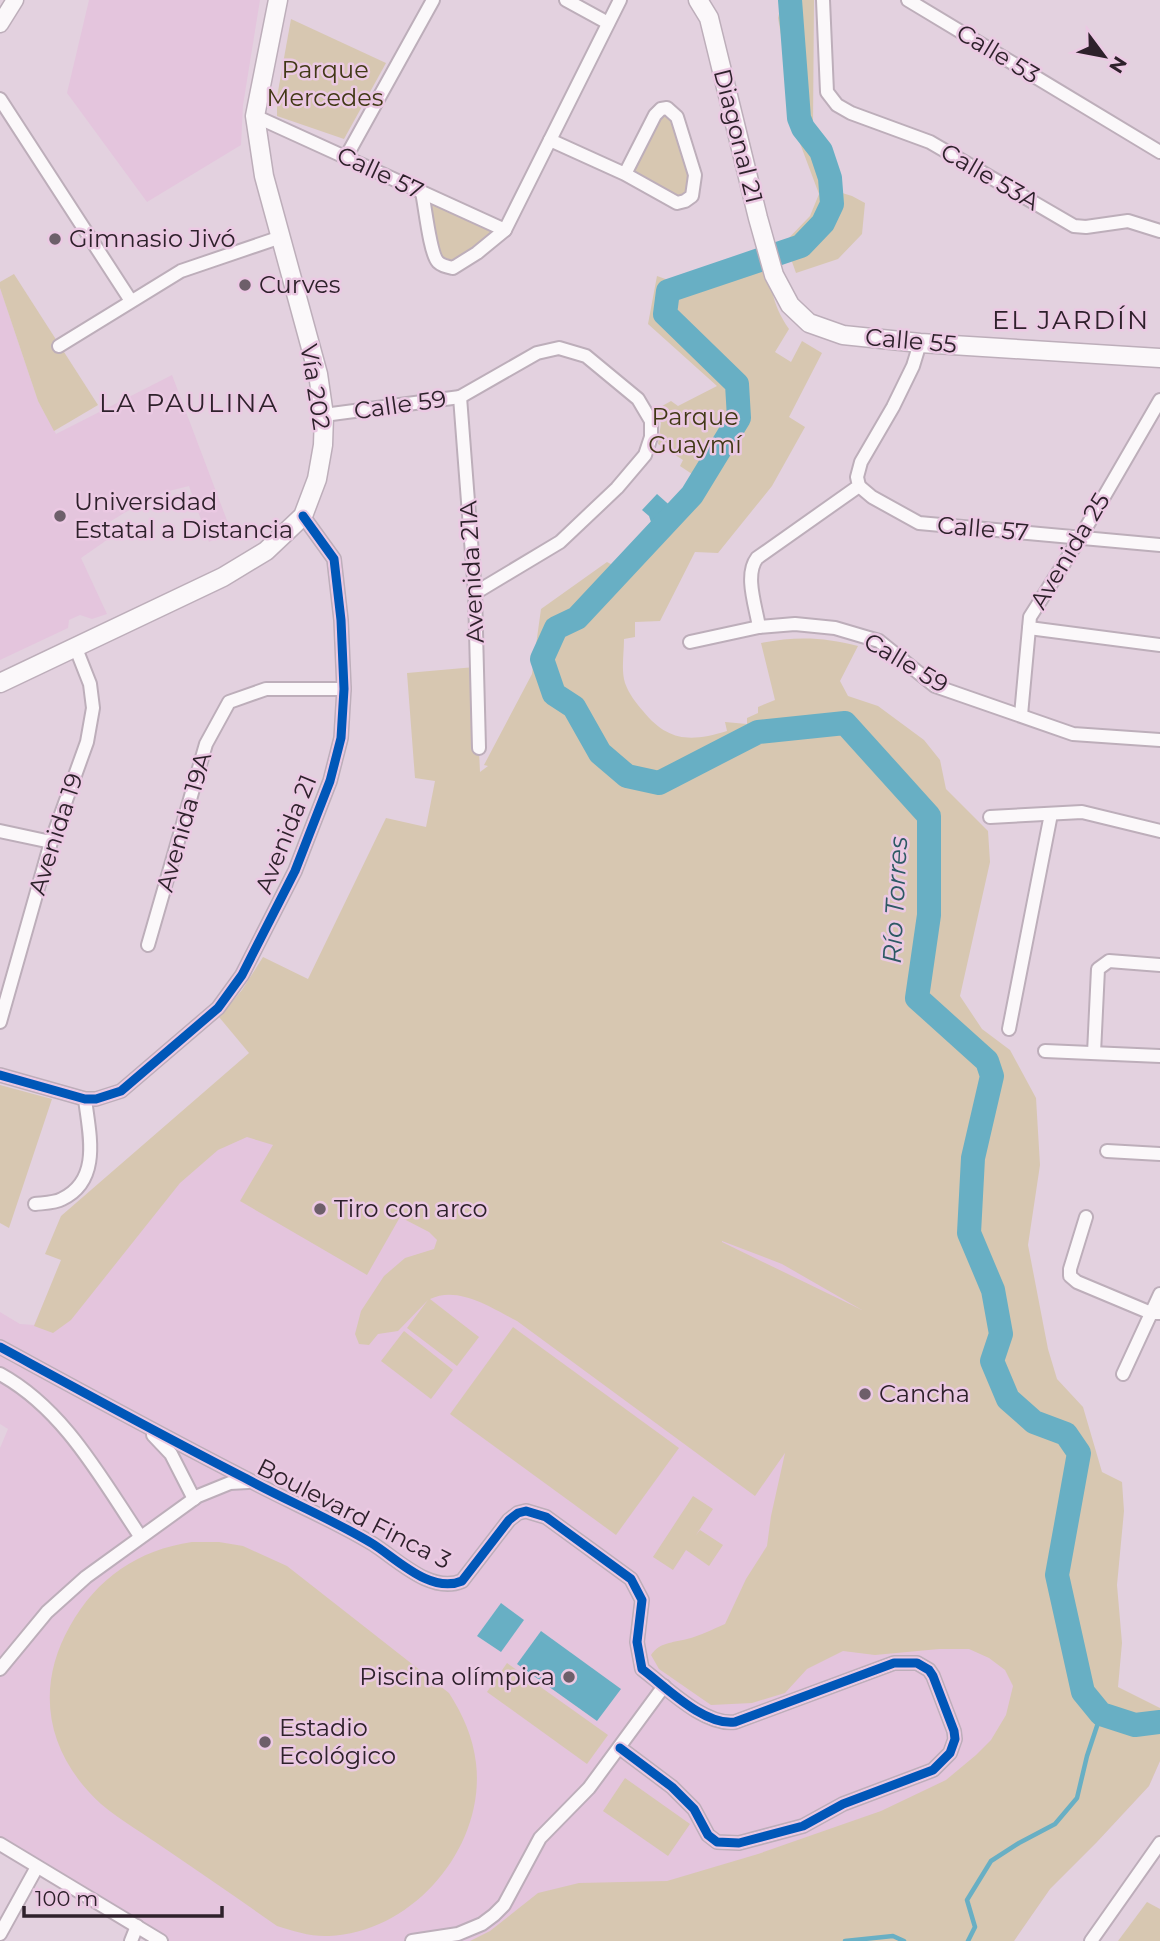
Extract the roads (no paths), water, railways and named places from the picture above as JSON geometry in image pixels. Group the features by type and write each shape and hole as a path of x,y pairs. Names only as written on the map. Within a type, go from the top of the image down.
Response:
{"main road":[{"name":"Vía 202","path":"0,682 223,578 266,551 303,516 317,479 323,445 324,415 318,374 264,176 255,116 278,0"},
{"name":"Diagonal 21","path":"698,0 709,18 774,275"},
{"name":"Calle 55","path":"774,275 790,305 810,323 843,335 920,343 1160,358"}],"street":[{"path":"0,24 15,0"},
{"path":"566,0 608,23"},
{"path":"422,192 432,250 441,265 453,268 464,263 505,230 620,0"},
{"name":"Calle 53A","path":"823,0 827,92 843,110 930,142 1074,226 1086,227 1128,220 1160,231"},
{"name":"Calle 53","path":"908,0 1160,152"},
{"path":"346,157 433,1"},
{"path":"0,99 131,301"},
{"path":"550,140 625,174 677,203 692,196 695,175 673,111 661,109 655,115 625,174"},
{"name":"Calle 57","path":"255,116 505,230"},
{"path":"59,346 181,271 281,237"},
{"path":"759,627 751,565 757,558 859,486 857,477 861,462 913,366 920,343"},
{"name":"Calle 59","path":"324,415 460,397 537,353 559,348 586,356 638,399 651,421 651,437 645,455 617,488 560,542 475,593"},
{"name":"Avenida 21A","path":"460,397 475,593 479,748"},
{"name":"Avenida 25","path":"1021,715 1030,617 1080,538 1160,400"},
{"name":"Calle 57","path":"859,486 872,497 919,523 1160,545"},
{"name":"Avenida 21","path":"91,1099 121,1091 218,1008 242,975 295,871 330,781 341,738 344,689 341,620 334,559 303,516"},
{"name":"Calle 59","path":"690,642 759,627 795,624 835,628 879,641 935,685 1073,734 1160,740"},
{"path":"1029,628 1160,645"},
{"name":"Avenida 19","path":"0,1022 51,842 87,742 93,708 90,684 75,646"},
{"name":"Avenida 19A","path":"148,945 206,744 229,702 266,689 344,689"},
{"path":"990,817 1082,812 1160,831"},
{"path":"1009,1029 1051,814"},
{"path":"0,831 51,842"},
{"path":"1094,1053 1098,969 1109,961 1160,965"},
{"path":"1045,1051 1160,1056"},
{"path":"0,1075 91,1099 92,1154 89,1168 72,1192 61,1200 35,1204"},
{"path":"1107,1151 1160,1154"},
{"path":"1086,1217 1070,1276 1077,1282 1157,1316"},
{"path":"1123,1374 1157,1316 1160,1294"},
{"name":"Boulevard Finca 3","path":"0,1347 146,1427 362,1537 420,1575 443,1585 462,1581 517,1513 526,1511 546,1517 632,1579 642,1600 637,1642 639,1662 642,1668 664,1686"},
{"path":"0,1374 37,1399 61,1424 86,1455 140,1536"},
{"name":"Boulevard Finca 3","path":"146,1427 171,1454 194,1499"},
{"name":"Boulevard Finca 3","path":"0,1669 47,1612 86,1577 140,1536 194,1499 230,1483 253,1482"},
{"path":"411,1941 458,1934 482,1924 504,1905 540,1838 579,1799 620,1748 664,1686 698,1712 725,1724 894,1663 917,1663 933,1676 955,1738 950,1753 941,1765 933,1770 843,1804 803,1826 739,1843 717,1842 708,1835 694,1809 671,1787 620,1748"},
{"path":"1091,1941 1160,1843"},
{"path":"0,1844 161,1941"},
{"path":"0,1934 37,1867"},
{"path":"131,1941 138,1926"}],"water":[{"path":"657,494 675,510 648,540 641,533 651,522 642,510"},
{"path":"501,1603 524,1620 501,1652 477,1636"},
{"name":"Piscina olímpica","path":"541,1631 621,1689 597,1721 517,1664"}],"waterway":[{"name":"Río Torres","path":"790,0 799,118 803,128 821,151 830,178 832,204 823,223 801,246 668,291 665,314 737,384 739,418 692,495 577,618 556,628 542,659 554,694 574,707 600,753 627,776 659,783 758,732 845,723 929,816 929,915 917,998 987,1061 992,1076 973,1158 969,1233 993,1290 1001,1334 992,1361 1008,1399 1034,1422 1066,1434 1079,1453 1057,1575 1083,1692 1101,1714 1135,1725 1160,1722"},
{"path":"968,1941 975,1927 967,1900 991,1861 1055,1824 1077,1798 1101,1714"},
{"path":"845,1941 893,1936 904,1941"}],"place":[{"name":"Gimnasio Jivó","path":"55,239"},
{"name":"Curves","path":"245,285"},
{"name":"Universidad Estatal a Distancia","path":"60,516"},
{"name":"Tiro con arco","path":"320,1209"},
{"name":"Cancha","path":"865,1394"},
{"name":"Piscina olímpica","path":"569,1677"},
{"name":"Estadio Ecológico","path":"265,1742"}],"district":[{"name":"EL JARDÍN","path":"1071,320"},
{"name":"LA PAULINA","path":"189,403"}],"park label":[{"name":"Parque Mercedes","path":"325,84"},
{"name":"Parque Guaymí","path":"695,431"}]}
